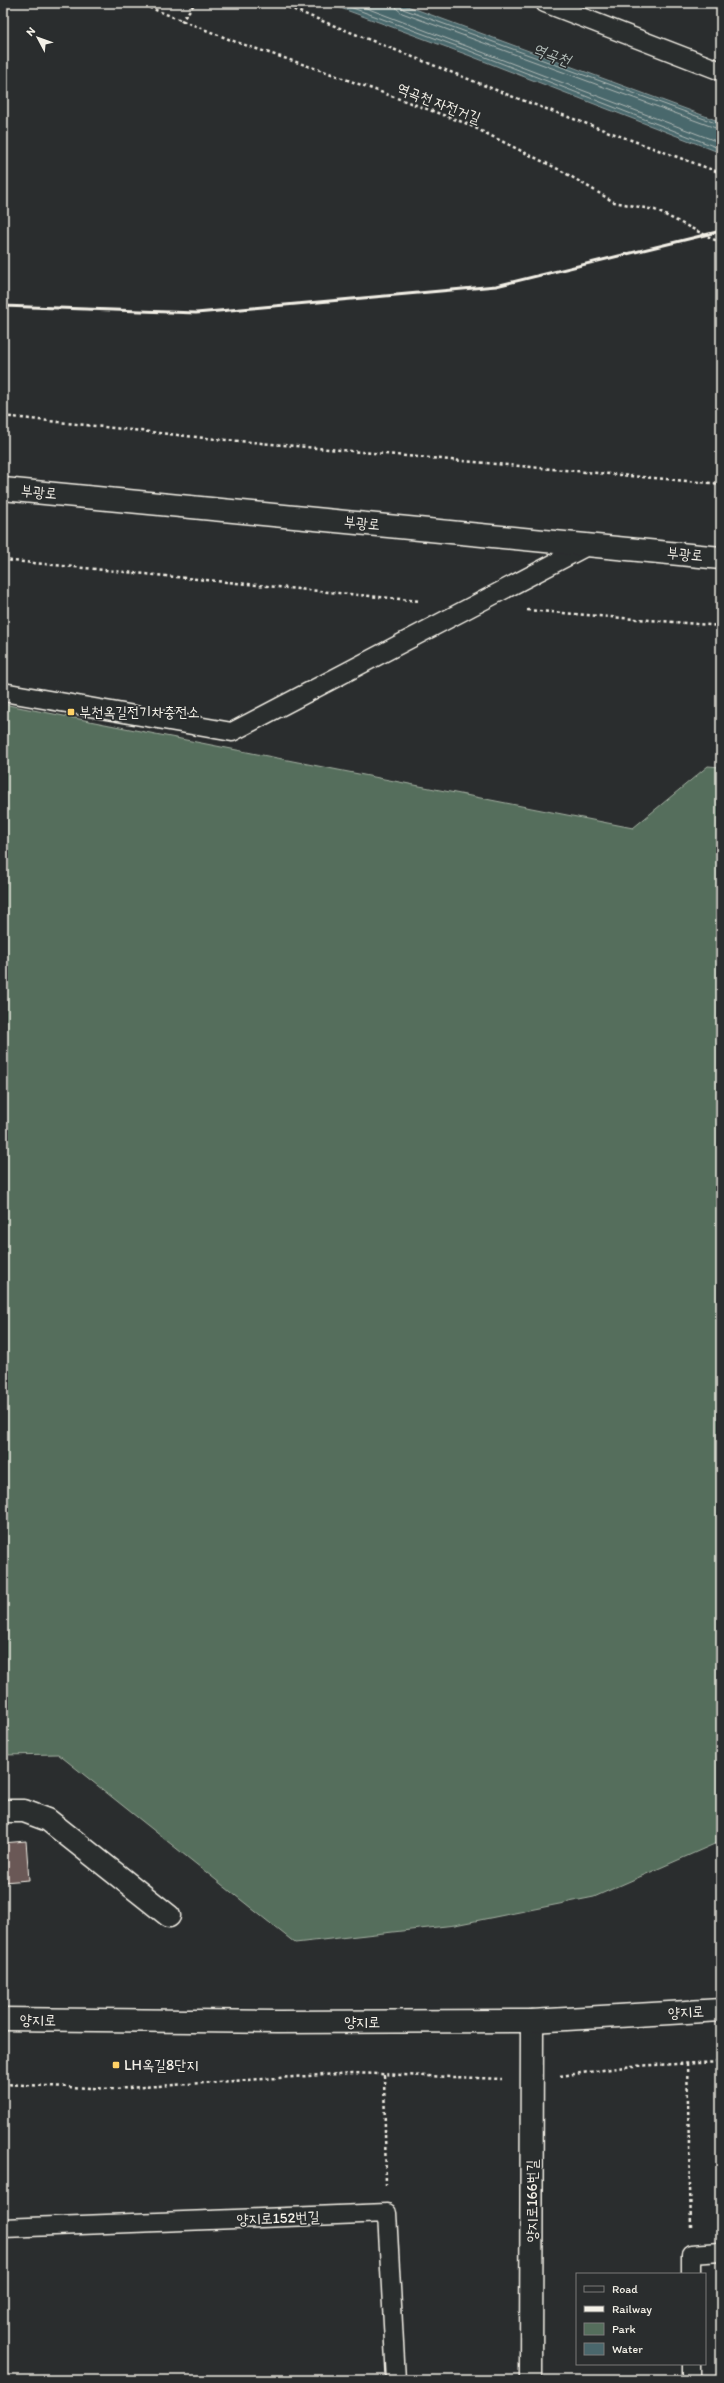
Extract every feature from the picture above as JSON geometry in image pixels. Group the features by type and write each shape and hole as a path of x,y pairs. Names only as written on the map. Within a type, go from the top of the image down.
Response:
{"street":[{"name":"부광로","path":"3,489 721,558"},
{"path":"3,1812 24,1810 48,1820 169,1916"},
{"name":"양지로","path":"3,2020 277,2022 532,2021 721,2010"},
{"name":"양지로166번길","path":"531,2380 532,2021"}],"lane":[{"path":"545,3 721,71"},
{"path":"3,692 232,732 589,545"},
{"path":"387,2213 396,2380"},
{"name":"양지로152번길","path":"3,2228 387,2213"},
{"path":"691,2273 691,2254 721,2252"},
{"path":"691,2365 691,2380"}],"path":[{"name":"역곡천 자전거길","path":"138,3 181,22 465,123 560,170 614,202 655,210 721,243"},
{"path":"181,22 195,3"},
{"path":"277,3 510,96 721,173"},
{"path":"3,416 205,438 721,484"},
{"path":"3,560 424,601"},
{"path":"519,610 721,626"},
{"path":"3,2084 113,2089 353,2073 533,2080 632,2066 721,2062"},
{"path":"687,2063 691,2254"},
{"path":"384,2074 387,2213"}],"green space":[{"path":"3,704 633,828 708,766 721,767 721,1809 719,1842 594,1897 455,1925 295,1943 58,1754 3,1755"}],"water":[{"path":"327,3 399,3 721,122 721,153 468,55"}],"building":[{"path":"26,1841 29,1880 3,1882 3,1843"}],"railway":[{"path":"3,306 196,313 496,286 721,231"}],"place":[{"name":"부천옥길전기차충전소","path":"71,712"},
{"name":"LH옥길8단지","path":"116,2065"}],"water label":[{"name":"역곡천","path":"552,54"}]}
